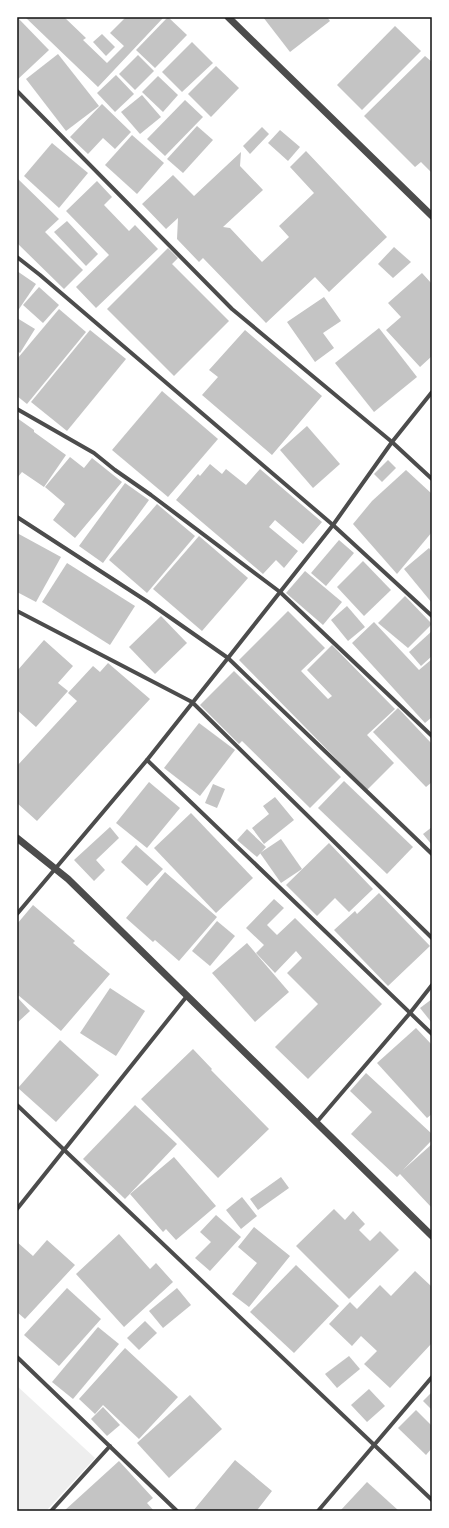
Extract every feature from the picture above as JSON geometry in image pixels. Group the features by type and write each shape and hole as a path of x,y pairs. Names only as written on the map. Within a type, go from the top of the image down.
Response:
{"street":[{"path":"228,17 432,216"},
{"path":"17,91 232,309 392,442 432,479"},
{"path":"17,257 333,525 432,616"},
{"path":"17,914 146,760 228,658 333,525 392,442 432,392"},
{"path":"17,409 94,453 280,592 432,736"},
{"path":"17,517 148,602 228,658 432,854"},
{"path":"17,611 192,702 432,938"},
{"path":"146,760 432,1034"},
{"path":"17,838 56,869 432,1236"},
{"path":"316,1123 410,1013 432,984"},
{"path":"17,1209 187,996"},
{"path":"17,1105 432,1500"},
{"path":"17,1357 177,1511"},
{"path":"318,1511 432,1377"},
{"path":"51,1511 110,1446"}],"shaded area":[{"path":"17,1386 95,1458 46,1511 17,1511"}],"building":[{"path":"17,17 49,50 17,80"},
{"path":"25,17 64,17 86,38 83,40 107,63 124,46 110,33 126,17 163,18 98,87"},
{"path":"168,17 187,35 155,68 136,50"},
{"path":"263,17 327,17 330,21 290,52"},
{"path":"395,26 421,51 362,110 337,85"},
{"path":"102,34 115,47 106,56 93,42"},
{"path":"192,42 213,63 182,92 162,72"},
{"path":"58,54 99,106 66,131 26,79"},
{"path":"138,55 154,71 135,90 119,74"},
{"path":"425,56 432,62 432,173 421,162 415,167 364,116"},
{"path":"216,66 239,88 211,117 188,94"},
{"path":"116,75 134,94 115,112 97,93"},
{"path":"158,76 178,95 163,112 142,92"},
{"path":"142,95 161,117 140,134 121,112"},
{"path":"185,100 203,117 165,156 147,139"},
{"path":"102,104 131,132 115,149 103,138 88,154 70,137"},
{"path":"197,126 213,140 183,173 167,159"},
{"path":"262,127 269,134 250,154 243,146"},
{"path":"280,130 300,147 288,161 268,143"},
{"path":"132,135 164,163 137,194 105,165"},
{"path":"52,143 88,173 59,208 24,176"},
{"path":"306,151 387,237 329,292 315,277 266,323 203,258 199,262 177,239 178,218 166,229 142,204 173,175 194,196 241,152 240,166 263,190 223,227 230,228 262,262 289,237 279,226 314,193 290,167"},
{"path":"17,178 59,219 45,232 83,270 64,289 17,243"},
{"path":"97,181 112,197 104,205 129,231 135,225 158,249 96,308 76,287 109,255 66,211"},
{"path":"67,221 98,254 86,266 54,232"},
{"path":"394,247 411,262 393,278 378,264"},
{"path":"168,248 178,258 172,264 229,321 174,376 107,309"},
{"path":"17,271 36,284 17,312"},
{"path":"422,273 432,284 432,356 420,367 386,330 401,317 388,303"},
{"path":"39,287 59,305 43,323 23,305"},
{"path":"324,297 341,321 323,333 334,348 315,362 287,322"},
{"path":"59,309 86,332 27,404 17,396 17,359"},
{"path":"17,318 35,329 20,353 17,351"},
{"path":"379,328 417,377 374,412 335,363"},
{"path":"90,330 126,359 67,431 31,402"},
{"path":"245,330 322,396 272,455 202,395 218,377 209,370"},
{"path":"162,391 218,439 168,497 112,450"},
{"path":"17,418 66,455 44,487 22,472 17,478"},
{"path":"307,426 340,464 313,488 280,450"},
{"path":"70,457 84,468 92,458 122,482 75,538 53,520 65,504 45,487"},
{"path":"388,460 396,468 382,482 374,474"},
{"path":"210,464 222,474 226,469 246,485 260,469 322,522 303,544 275,520 269,527 298,551 284,568 276,560 263,574 176,500 198,474 200,476"},
{"path":"406,470 432,494 432,532 397,574 353,524 372,501"},
{"path":"125,483 149,500 103,563 79,546"},
{"path":"157,504 195,536 147,593 109,560"},
{"path":"17,533 61,557 36,602 17,592"},
{"path":"199,536 248,578 202,631 153,589"},
{"path":"339,540 354,553 326,586 311,573"},
{"path":"429,548 432,552 432,603 404,569"},
{"path":"363,561 391,590 364,616 337,587"},
{"path":"67,563 135,606 110,645 42,602"},
{"path":"305,571 342,602 323,625 286,593"},
{"path":"405,596 432,624 408,648 378,623"},
{"path":"347,606 365,627 348,641 331,620"},
{"path":"288,611 325,648 301,671 328,699 332,696 307,670 332,645 395,709 367,735 394,763 367,790 239,660"},
{"path":"161,616 187,643 155,674 129,647"},
{"path":"374,622 419,670 432,659 432,717 425,723 352,643"},
{"path":"432,631 432,656 421,666 409,652"},
{"path":"44,640 73,666 58,683 68,691 36,727 17,710 17,671"},
{"path":"108,663 150,699 37,821 17,803 17,766 77,701 68,693 93,666 100,672"},
{"path":"234,671 341,777 310,808 242,741 239,744 200,705"},
{"path":"398,708 432,744 432,782 426,787 373,732"},
{"path":"199,723 235,750 200,796 164,768"},
{"path":"344,781 413,847 387,874 318,808"},
{"path":"149,782 180,808 147,848 116,823"},
{"path":"213,784 225,789 217,808 205,803"},
{"path":"275,797 294,820 264,844 252,828 269,814 263,806"},
{"path":"191,813 253,878 216,913 154,848"},
{"path":"110,827 119,838 96,860 105,870 94,881 74,860"},
{"path":"432,827 432,845 423,834"},
{"path":"247,829 266,847 257,857 237,840"},
{"path":"281,839 302,869 281,883 260,853"},
{"path":"329,843 373,889 349,912 335,898 317,916 286,885"},
{"path":"136,845 163,869 147,886 121,862"},
{"path":"165,872 217,917 179,961 155,940 153,942 126,918"},
{"path":"379,893 430,946 388,986 334,930 355,911 357,914"},
{"path":"274,899 284,908 267,925 277,935 295,918 382,1004 308,1079 275,1047 318,1004 287,973 302,958 296,951 275,973 256,953 264,945 246,928"},
{"path":"33,905 75,941 73,943 110,974 61,1031 18,995 19,994 17,992 17,924"},
{"path":"217,921 235,936 210,966 192,951"},
{"path":"247,943 289,992 255,1022 212,973"},
{"path":"110,988 145,1011 116,1056 80,1033"},
{"path":"17,997 30,1011 17,1023"},
{"path":"432,999 432,1023 420,1008"},
{"path":"416,1028 432,1045 432,1114 427,1118 377,1063"},
{"path":"60,1040 99,1075 56,1122 18,1088"},
{"path":"193,1049 212,1069 211,1070 269,1129 218,1178 141,1099"},
{"path":"366,1073 432,1134 432,1140 403,1170 432,1144 432,1208 400,1174 397,1177 351,1134 372,1112 350,1091"},
{"path":"135,1105 177,1144 125,1199 83,1159"},
{"path":"174,1157 216,1206 176,1240 166,1229 163,1232 130,1194"},
{"path":"281,1177 289,1188 258,1210 250,1199"},
{"path":"242,1197 257,1216 241,1229 226,1210"},
{"path":"334,1209 345,1220 353,1211 365,1224 359,1230 370,1241 380,1231 399,1250 349,1299 296,1246"},
{"path":"216,1215 241,1237 210,1271 195,1258 211,1242 200,1232"},
{"path":"254,1227 290,1256 249,1307 232,1294 257,1263 238,1247"},
{"path":"119,1234 150,1269 156,1263 173,1282 124,1327 76,1274"},
{"path":"47,1240 75,1265 25,1319 17,1312 17,1242 33,1256"},
{"path":"296,1265 339,1306 294,1353 250,1312"},
{"path":"415,1271 432,1287 432,1343 390,1388 364,1364 377,1351 361,1336 352,1346 329,1324 350,1302 357,1309 380,1285 391,1296"},
{"path":"67,1288 101,1319 59,1366 24,1335"},
{"path":"177,1288 191,1305 163,1328 149,1311"},
{"path":"145,1321 157,1333 139,1350 127,1338"},
{"path":"98,1327 119,1344 73,1399 52,1382"},
{"path":"125,1348 178,1397 139,1439 103,1405 95,1414 79,1399"},
{"path":"349,1356 360,1369 337,1388 325,1374"},
{"path":"369,1389 385,1406 367,1422 351,1405"},
{"path":"432,1392 432,1410 423,1401"},
{"path":"190,1395 222,1429 169,1478 137,1443"},
{"path":"103,1407 120,1425 107,1436 91,1419"},
{"path":"416,1410 432,1426 432,1448 426,1455 398,1428"},
{"path":"235,1460 272,1491 257,1511 193,1511"},
{"path":"119,1461 153,1498 147,1503 154,1511 64,1511"},
{"path":"367,1482 399,1511 340,1511"}]}
